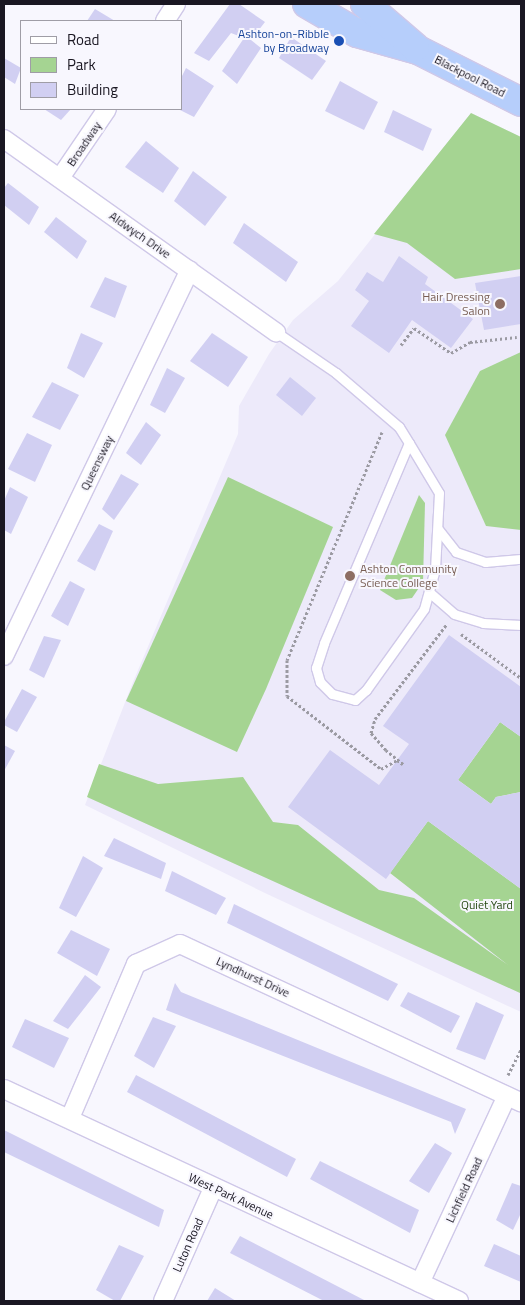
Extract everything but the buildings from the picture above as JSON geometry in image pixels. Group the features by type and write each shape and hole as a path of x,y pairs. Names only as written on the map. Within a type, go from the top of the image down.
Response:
{"highway":[{"name":"Blackpool Road","path":"307,4 357,33 418,50 521,102"},
{"name":"Blackpool Road","path":"365,4 418,50"}],"street":[{"path":"166,20 176,4"},
{"name":"Broadway","path":"60,178 106,110"},
{"name":"Aldwych Drive","path":"4,139 276,332"},
{"name":"Queensway","path":"4,656 190,270"},
{"name":"Lyndhurst Drive","path":"70,1118 136,964 180,944 509,1097"},
{"name":"West Park Avenue","path":"4,1089 70,1118 213,1188 459,1301"},
{"name":"Lichfield Road","path":"420,1283 509,1097"},
{"name":"Luton Road","path":"164,1301 213,1188"}],"lane":[{"path":"276,332 336,373 399,427 409,443 439,493 435,569 424,609 366,690 355,700 332,694 320,682 316,668 324,643 409,443"},
{"path":"438,529 456,552 485,562 521,559"},
{"path":"429,592 454,614 483,623 521,625"}],"path":[{"path":"401,345 414,328 451,353 470,342 517,337"},
{"path":"381,770 397,760 403,764 386,750 371,733 375,719 447,624 521,678"},
{"path":"509,1097 521,1048"}],"shaded area":[{"name":"Ashton Community Science College","path":"471,113 521,137 521,1012 267,894 85,805 133,682 238,434 239,406 269,354 293,320 338,281"}],"green space":[{"path":"471,113 521,137 521,269 455,279 407,243 374,234"},
{"path":"521,352 521,530 486,526 445,435 480,371"},
{"path":"228,477 333,527 266,689 237,752 126,701"},
{"path":"419,495 425,503 423,582 412,598 396,600 380,590"},
{"path":"500,722 521,737 521,792 496,797 491,804 458,780"},
{"name":"Quiet Yard","path":"99,764 158,784 243,777 273,822 298,825 379,890 414,898 508,965 390,873 428,821 521,889 520,993 87,797"}],"place":[{"name":"Ashton-on-Ribble by Broadway","path":"339,41"},
{"name":"Hair Dressing Salon","path":"500,304"},
{"name":"Ashton Community Science College","path":"350,576"}]}
